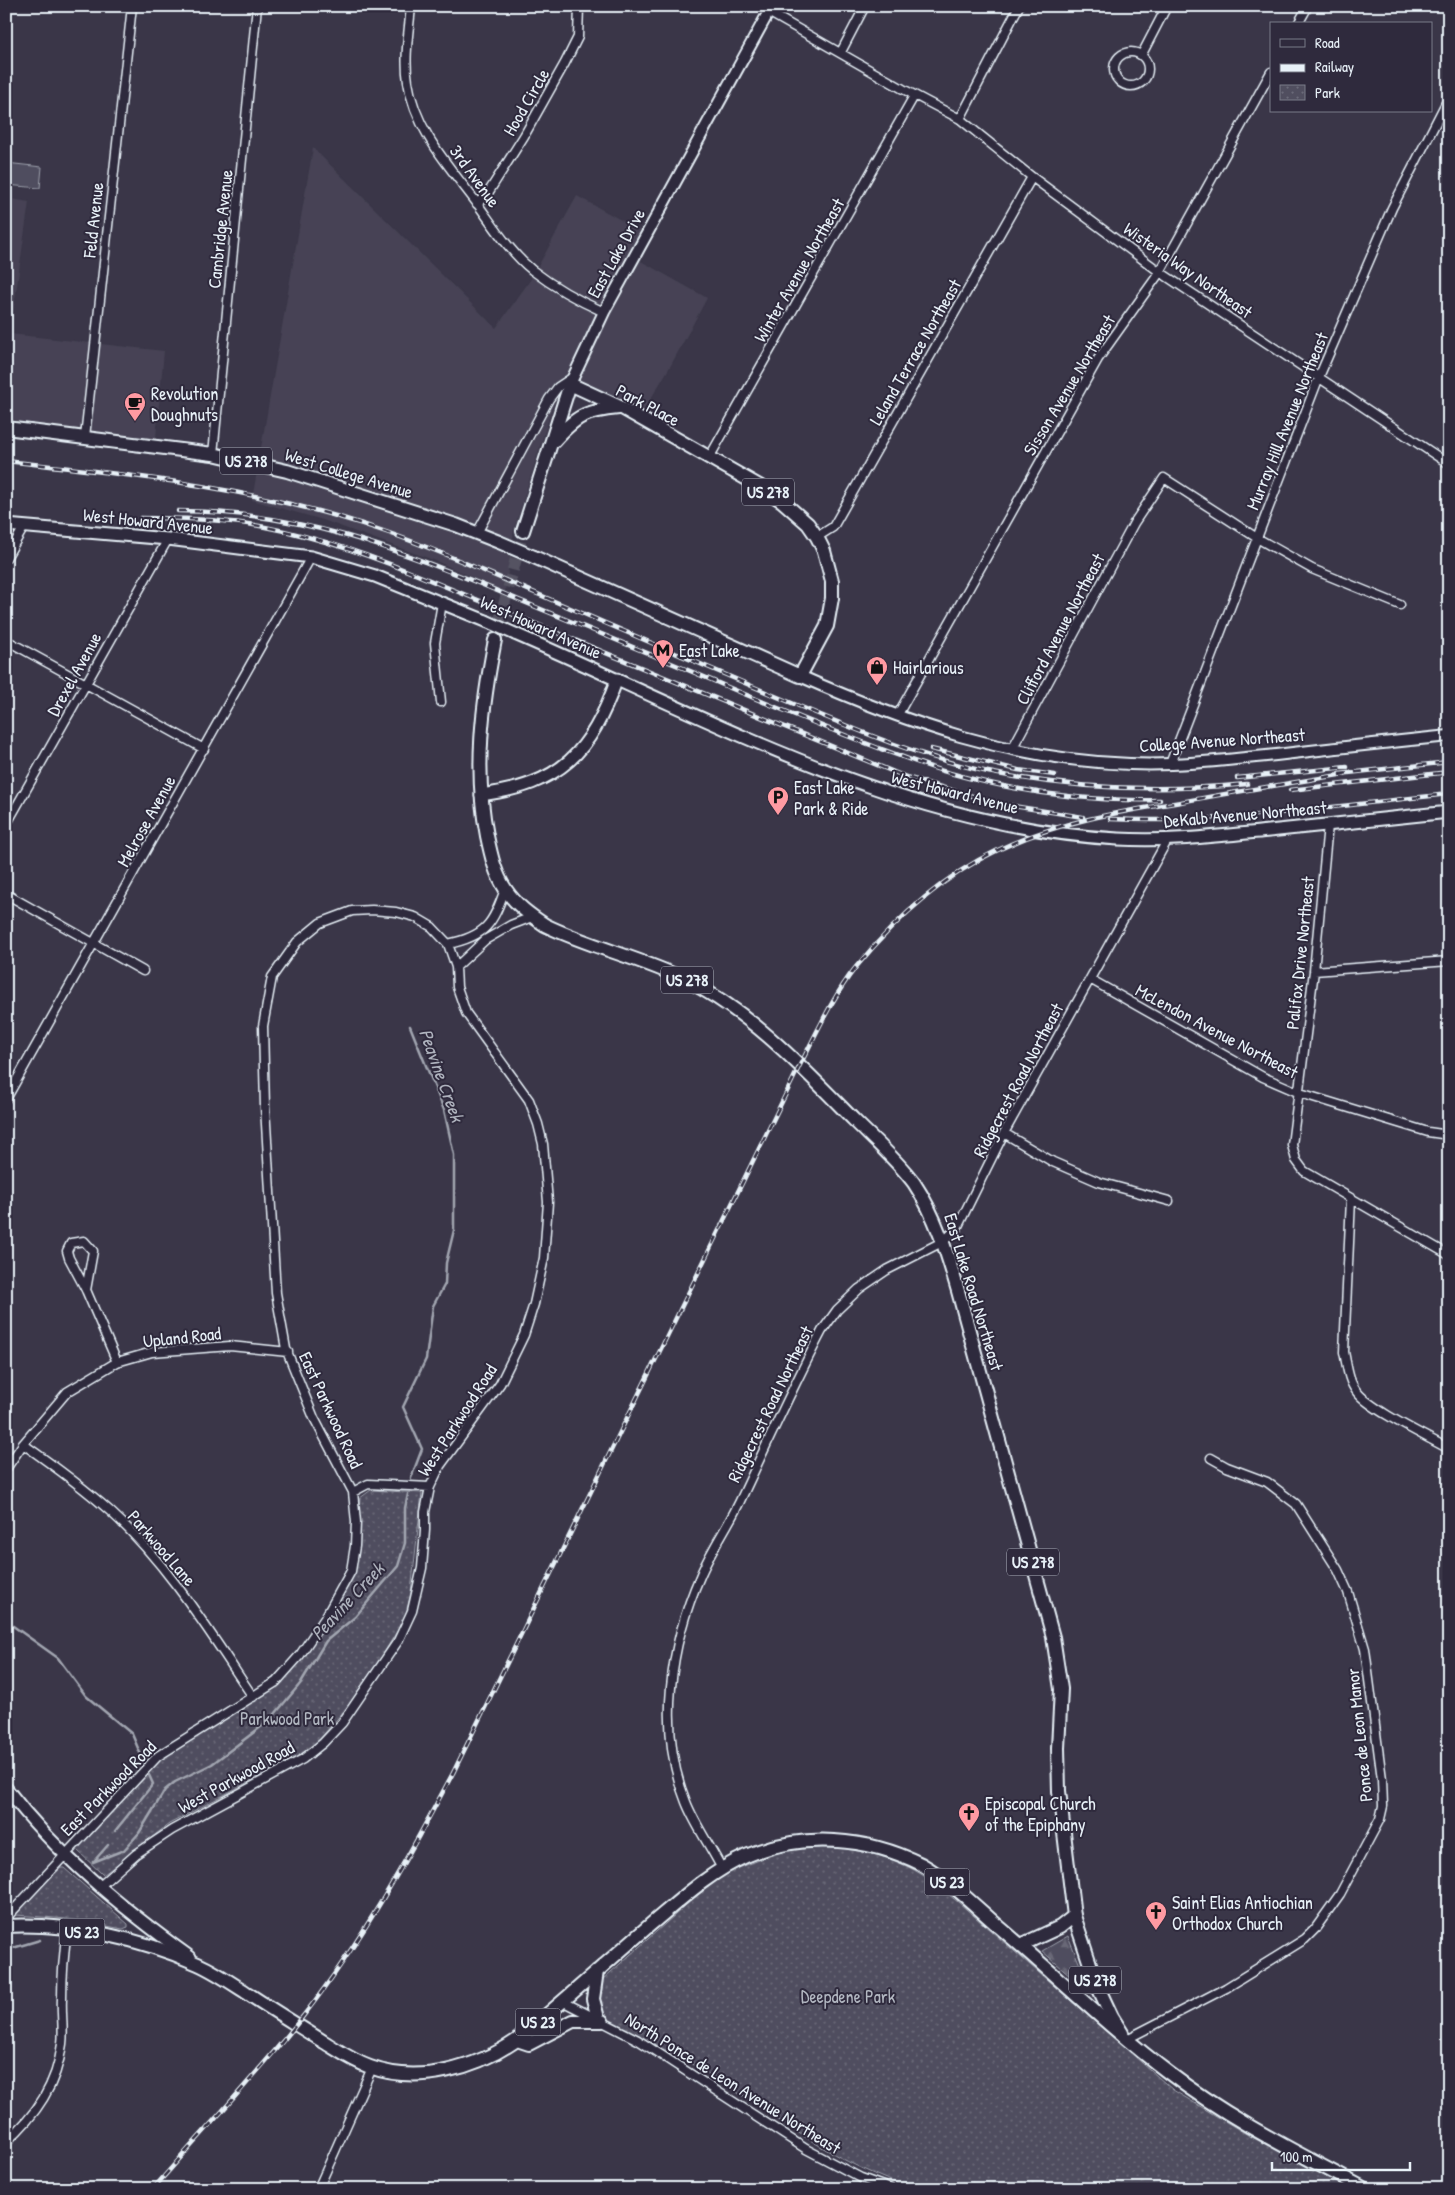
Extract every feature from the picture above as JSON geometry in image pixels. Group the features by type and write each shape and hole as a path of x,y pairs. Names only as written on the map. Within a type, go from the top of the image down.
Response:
{"main road":[{"name":"Park Place","path":"571,381 709,458"},
{"name":"East Lake Drive","path":"523,531 571,381"},
{"path":"548,448 570,423 585,414 599,410 622,408"},
{"name":"West College Avenue","path":"6,428 85,436 213,454 287,470 456,525 637,602"},
{"name":"US 278","path":"709,458 782,501 797,512 817,537 824,551 832,581 830,613 818,645 800,676"},
{"name":"West Howard Avenue","path":"6,525 168,539 311,557 357,569 486,621 763,744 874,789 964,814 1044,831"},
{"name":"College Avenue Northeast","path":"637,602 800,676"},
{"name":"East Lake Road Northeast","path":"495,640 480,736 480,795 491,854 505,888 532,917 558,931 648,963 687,980 746,1017 800,1065 906,1174 932,1214 944,1241 1058,1659 1061,1689 1058,1748 1059,1791 1074,1916 1097,1985 1112,2017 1127,2040"},
{"path":"480,795 502,792 528,785 566,764 592,736 603,717 617,680"},
{"name":"DeKalb Avenue Northeast","path":"1044,831 1118,839 1168,839 1449,812"},
{"path":"6,1788 65,1854 99,1887 199,1964"},
{"name":"US 23","path":"6,1926 67,1929 120,1938 199,1964 356,2062 372,2068 410,2074 439,2072 487,2058 517,2040 681,1899 722,1868 758,1852 801,1842 834,1840 882,1848 912,1860 939,1876 1127,2040 1196,2093 1267,2136 1364,2189"},
{"path":"1020,1945 1060,1927 1074,1916"},
{"path":"517,2040 529,2044 573,2021 600,2020 592,1999 597,1971"}],"street":[{"name":"Feld Avenue","path":"85,436 132,6"},
{"name":"Cambridge Avenue","path":"213,454 257,6"},
{"name":"3rd Avenue","path":"412,6 406,49 408,82 418,117 446,165 510,249 531,269 556,287 604,312"},
{"name":"Hood Circle","path":"477,204 488,193 524,136 565,63 578,37 579,6"},
{"path":"840,52 865,6"},
{"path":"960,119 1018,6"},
{"path":"1142,54 1168,6"},
{"path":"1299,22 1308,6"},
{"name":"Wisteria Way Northeast","path":"771,9 914,96 960,119 1032,177 1160,272 1449,464"},
{"name":"East Lake Drive","path":"571,381 604,312 771,9"},
{"path":"1130,51 1142,54 1148,64 1148,75 1140,84 1129,87 1120,82 1114,74 1115,64 1119,56 1130,51"},
{"name":"Sisson Avenue Northeast","path":"897,716 1098,359 1160,272 1270,74"},
{"name":"Winter Avenue Northeast","path":"709,458 914,96"},
{"name":"Murray Hill Avenue Northeast","path":"1170,764 1319,377 1392,208 1449,96"},
{"name":"Leland Terrace Northeast","path":"817,537 833,527 1032,177"},
{"path":"477,533 549,399 558,387 571,381"},
{"name":"Clifford Avenue Northeast","path":"1012,749 1134,523 1164,478 1257,538"},
{"path":"6,558 24,527"},
{"path":"1257,538 1312,569 1400,605"},
{"name":"Drexel Avenue","path":"6,825 168,539"},
{"name":"Melrose Avenue","path":"6,1099 311,557"},
{"path":"441,702 435,643 442,603"},
{"path":"6,640 204,749"},
{"name":"College Avenue Northeast","path":"800,676 897,716 962,738 1012,749 1092,762 1194,764 1449,736"},
{"name":"Palifox Drive Northeast","path":"1328,825 1314,971 1292,1145 1296,1160 1304,1171 1351,1199"},
{"name":"Ridgecrest Road Northeast","path":"722,1868 686,1803 674,1758 670,1723 670,1688 676,1648 685,1615 701,1574 822,1331 837,1310 859,1289 887,1270 944,1241 957,1228 1004,1133 1168,839"},
{"path":"448,944 466,940 484,930 492,922 498,910 505,888"},
{"path":"6,894 143,971"},
{"name":"East Parkwood Road","path":"6,1918 158,1756 276,1682 300,1655 351,1571 356,1522 353,1492 314,1418 288,1352 276,1293 263,1069 263,1026 272,977 297,942 320,923 352,911 385,910 415,917 432,927 448,944"},
{"path":"456,966 485,940 511,924 532,917"},
{"name":"West Parkwood Road","path":"99,1887 136,1854 172,1830 303,1759 342,1723 398,1641 412,1612 422,1568 425,1512 430,1487 440,1466 500,1384 524,1335 544,1258 548,1202 543,1144 534,1112 513,1077 466,1013 457,987 456,966 448,944"},
{"path":"1314,971 1449,961"},
{"name":"McLendon Avenue Northeast","path":"1090,980 1263,1077 1300,1093 1428,1132 1449,1135"},
{"path":"1004,1133 1053,1162 1099,1182 1169,1201"},
{"path":"1449,1255 1351,1199 1344,1352 1348,1375 1356,1392 1373,1406 1449,1449"},
{"path":"86,1290 94,1252 84,1241 76,1241 71,1243 67,1251 69,1258 86,1290 117,1362"},
{"name":"Upland Road","path":"6,1469 23,1444 67,1392 117,1362 152,1352 230,1346 288,1352"},
{"name":"Parkwood Lane","path":"23,1444 111,1512 143,1546 190,1604 253,1697"},
{"name":"Ponce de Leon Manor","path":"1127,2040 1226,1988 1305,1939 1315,1929 1340,1894 1374,1832 1380,1819 1382,1806 1382,1779 1376,1722 1365,1649 1348,1592 1338,1570 1296,1504 1267,1482 1227,1467 1211,1458"},
{"path":"353,1492 368,1484 430,1487"},
{"path":"6,2142 39,2107 50,2086 59,2059 62,2044 62,2000 67,1929"},
{"name":"North Ponce de Leon Avenue Northeast","path":"562,2001 638,2040 806,2149 861,2178 891,2189"},
{"path":"318,2189 372,2068"}],"shaded area":[{"path":"313,148 496,328 531,279 577,196 643,232 630,255 707,298 671,365 638,420 561,380 514,530 505,592 436,561 323,520 252,500"},
{"path":"6,198 29,202 10,334 164,351 155,448 141,453 6,436"}],"green space":[{"path":"6,163 42,167 40,188 6,185"},
{"name":"Parkwood Park","path":"371,1490 422,1493 411,1592 405,1618 345,1710 311,1749 169,1824 103,1875 76,1849 158,1756 253,1697 300,1651 353,1573 360,1498"},
{"name":"Deepdene Park","path":"809,1847 838,1848 881,1856 921,1874 958,1902 1173,2090 1248,2135 1349,2189 915,2189 887,2180 860,2168 809,2140 712,2076 602,2016 598,2009 602,1980 703,1890 726,1873 777,1853"},
{"path":"61,1868 64,1868 128,1924 128,1927 123,1929 68,1919 16,1915 16,1909"},
{"path":"1068,1936 1092,1994 1042,1951"}],"waterway":[{"name":"Peavine Creek","path":"410,1026 444,1110 454,1155 454,1230 446,1263 445,1284 433,1306 426,1359 403,1407 422,1449 411,1478"},
{"name":"Peavine Creek","path":"93,1862 124,1850 139,1833 165,1790 175,1782 212,1764 270,1720 300,1684 326,1641 355,1617 398,1566 405,1543 405,1508 408,1494"},
{"path":"6,1621 58,1658 86,1696 132,1734 143,1760"},
{"path":"115,1831 153,1784 149,1775"},
{"path":"94,1861 108,1845"},
{"name":"Peavine Creek","path":"6,1950 40,1940"}],"tunnel":[{"path":"495,640 523,531"}],"railway":[{"path":"6,461 152,478 200,486 296,505 343,518 446,555 849,727 931,757 959,765 1020,778 1084,785 1182,788 1247,784"},
{"path":"178,511 222,513 306,525 386,548 466,578 821,726 941,771 1001,786 1054,794 1107,799 1160,800"},
{"path":"141,518 194,519 248,524 333,544 415,574 906,777 1000,804 1083,817"},
{"path":"931,749 1018,770 1055,775"},
{"path":"1339,774 1449,762"},
{"path":"1237,778 1347,767"},
{"path":"1290,790 1449,772"},
{"path":"153,2189 249,2081 304,2015 346,1957 402,1867 453,1773 813,1040 833,1002 856,967 904,916 939,886 978,861 1020,840 1065,825 1111,814 1345,774"},
{"path":"1110,819 1152,820 1237,817 1449,794"}],"place":[{"name":"Revolution Doughnuts","path":"135,422"},
{"name":"East Lake","path":"663,669"},
{"name":"Hairlarious","path":"877,686"},
{"name":"East Lake Park & Ride","path":"778,816"},
{"name":"Episcopal Church of the Epiphany","path":"969,1832"},
{"name":"Saint Elias Antiochian Orthodox Church","path":"1156,1931"}]}
